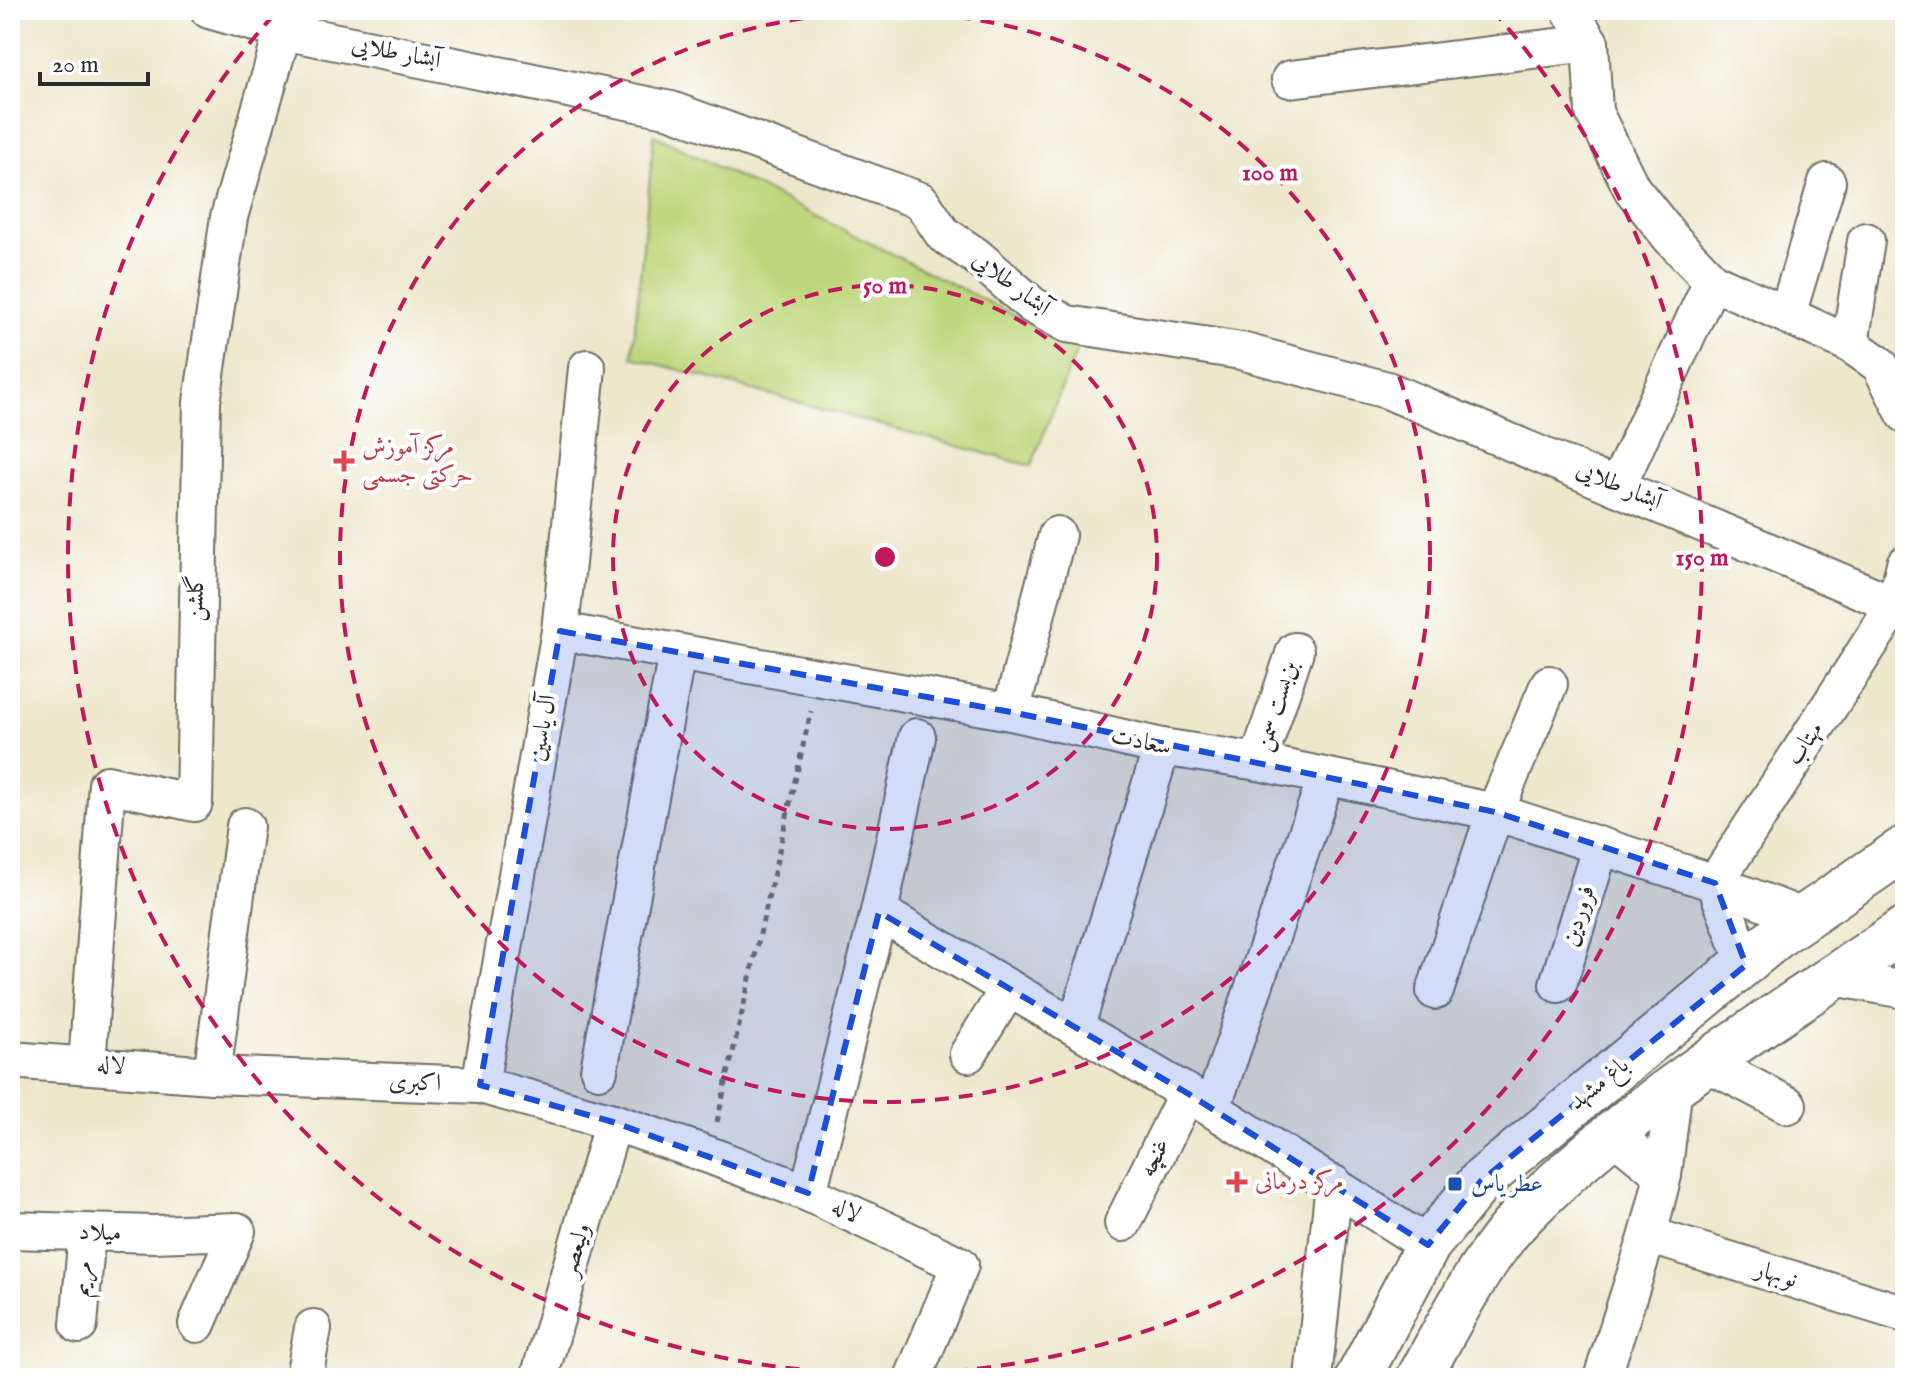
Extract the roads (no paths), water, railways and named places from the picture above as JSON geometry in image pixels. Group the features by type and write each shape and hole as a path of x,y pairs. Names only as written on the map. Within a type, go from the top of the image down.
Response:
{"main road":[{"name":"باغ مشهد","path":"1364,1376 1428,1245 1481,1181 1803,917 1898,858"},
{"name":"باغ مشهد","path":"1419,1378 1461,1301 1523,1215 1613,1134 1690,1075 1905,929"}],"street":[{"name":"آبشار طلایی","path":"209,10 283,31 671,110 921,201 943,234 976,256 1032,305 1067,324 1241,351 1387,390 1618,485 1900,607"},
{"path":"1570,10 1590,43 1594,112 1632,189 1712,281 1850,344 1880,365 1905,414"},
{"name":"گلشن","path":"87,1065 107,784 194,803 202,402 229,217 283,31"},
{"path":"1290,79 1590,43"},
{"path":"1787,315 1827,182"},
{"path":"1850,344 1866,241"},
{"path":"1618,485 1712,281"},
{"name":"آل یاسین","path":"480,1085 560,631 587,368"},
{"path":"1011,712 1057,535"},
{"name":"مهتاب","path":"1715,883 1900,607 1905,564"},
{"name":"سعادت","path":"560,631 1011,712 1162,747 1258,762 1495,812 1715,883 1803,917"},
{"name":"بن‌بست سمن","path":"1258,762 1295,651"},
{"path":"599,1070 677,653"},
{"path":"1435,991 1495,812 1549,684"},
{"path":"808,1193 879,912 917,737"},
{"path":"1076,1026 1162,747"},
{"name":"غنچه","path":"1123,1223 1200,1100 1326,778"},
{"path":"212,1075 245,826"},
{"name":"فروردین","path":"1558,984 1600,848"},
{"path":"1715,883 1746,965"},
{"path":"879,912 1200,1100 1428,1245"},
{"path":"1834,977 1905,990"},
{"path":"968,1054 1009,988"},
{"name":"لاله","path":"10,1060 212,1075"},
{"name":"اکبری","path":"212,1075 480,1085 613,1122"},
{"path":"1602,1378 1648,1235 1690,1075 1788,1105"},
{"name":"لاله","path":"613,1122 808,1193 960,1265 913,1378"},
{"name":"ولیعصر","path":"539,1378 613,1122"},
{"path":"1613,1134 1663,1175"},
{"path":"1313,1378 1334,1184"},
{"name":"میلاد","path":"10,1230 237,1231 197,1324"},
{"name":"مریم","path":"79,1325 87,1232"},
{"name":"نوبهار","path":"1648,1235 1905,1314"},
{"path":"304,1378 313,1328"}],"place":[{"name":"مرکز آموزش حرکتی جسمی","path":"344,461"},
{"name":"مرکز درمانی","path":"1237,1182"},
{"name":"عطر یاس","path":"1455,1184"}]}
